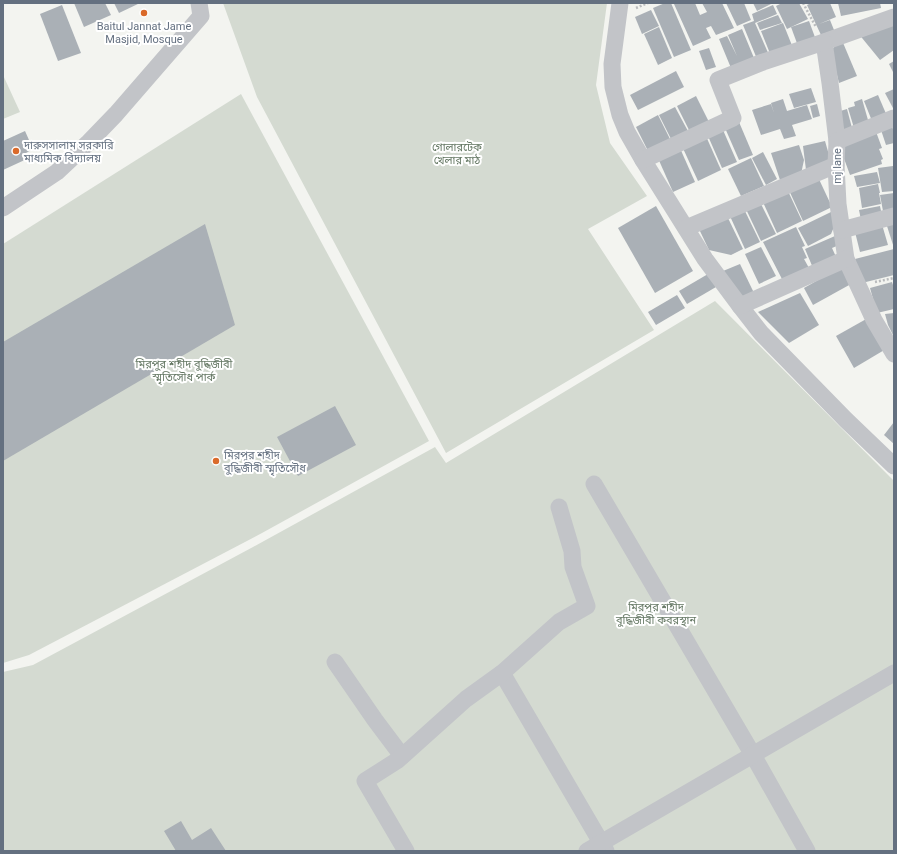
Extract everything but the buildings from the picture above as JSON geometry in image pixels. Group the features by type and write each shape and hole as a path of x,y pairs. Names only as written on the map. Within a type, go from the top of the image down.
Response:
{"street":[{"path":"3,208 57,172 90,142 201,16 199,3"},
{"path":"620,3 612,64 613,86 620,115 627,132 643,160 705,259 761,333 846,420 894,466"},
{"path":"643,160 733,118 718,80 763,62 894,17"},
{"name":"mj lane","path":"824,42 837,141 836,165 838,204 846,259 874,320 894,354"},
{"path":"837,141 894,118"},
{"path":"686,228 836,165"},
{"path":"842,230 894,216"},
{"path":"740,306 846,259"},
{"path":"594,484 753,755 807,851"},
{"path":"406,851 365,781 398,760 466,699 502,673 559,622 587,606 573,567 572,551 559,506"},
{"path":"336,662 375,720 402,756"},
{"path":"502,673 598,848 894,673"}],"path":[{"path":"803,3 824,42"}],"green space":[{"name":"গোলারটেক খেলার মাঠ","path":"223,3 607,3 596,85 610,143 647,196 588,229 654,330 446,453 257,97"},
{"path":"3,75 20,112 3,119"},
{"name":"মিরপুর শহীদ বুদ্ধিজীবী স্মৃতিসৌধ পার্ক","path":"241,94 429,441 262,533 29,655 3,663 3,244"},
{"name":"মিরপুর শহীদ বুদ্ধিজীবী কবরস্থান","path":"715,301 894,481 894,851 3,851 3,672 33,665 435,447 446,463"}],"place":[{"name":"Baitul Jannat Jame Masjid, Mosque","path":"144,13"},
{"name":"দারুসসালাম সরকারি মাধ্যমিক বিদ্যালয়","path":"16,151"},
{"name":"মিরপুর শহীদ বুদ্ধিজীবী স্মৃতিসৌধ","path":"216,461"}]}
